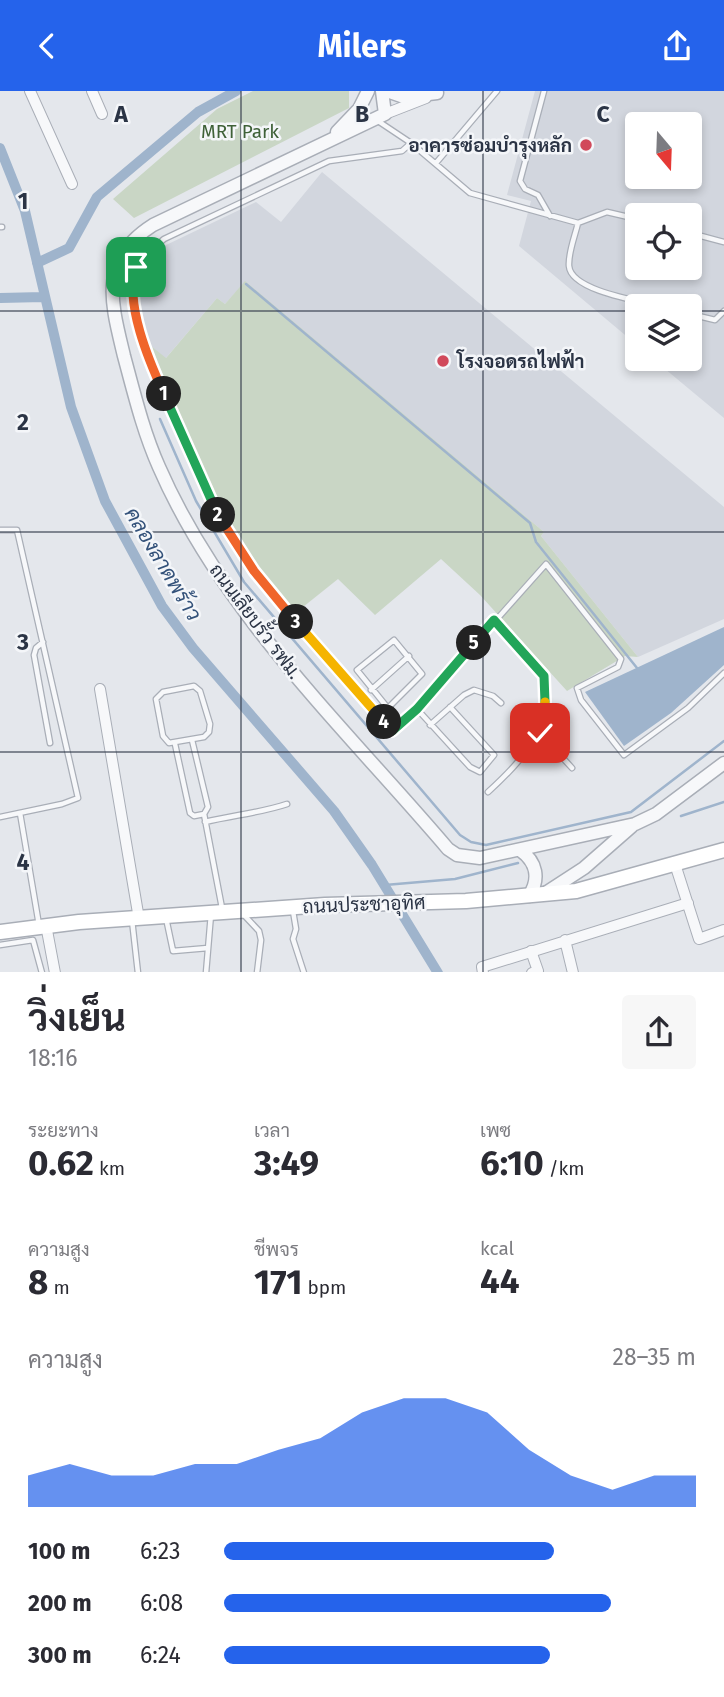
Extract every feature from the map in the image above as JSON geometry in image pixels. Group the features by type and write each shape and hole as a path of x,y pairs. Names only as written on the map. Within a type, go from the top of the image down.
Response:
{"main road":[{"name":"ถนนประชาอุทิศ","path":"0,932 19,936 43,926 325,905 466,901 576,891 724,850"}],"street":[{"path":"30,91 72,184"},
{"path":"92,91 102,114"},
{"path":"326,141 359,109 368,91"},
{"path":"379,116 382,91"},
{"path":"387,91 404,97 440,92"},
{"name":"ถนนเลียบรั้ว รฟม.","path":"440,92 379,116 153,225 127,248 115,268 111,298 136,401 158,465 205,553 234,598 301,680 448,849 457,855 480,858 635,824 656,814 724,763"},
{"path":"100,689 136,919"},
{"path":"520,851 531,859 536,871 536,895 584,868 635,824"},
{"path":"675,863 699,939 724,930"},
{"path":"483,972 482,967 688,903"},
{"path":"43,926 55,972"},
{"path":"565,940 573,972"},
{"path":"532,972 538,971 533,950"},
{"path":"533,950 542,972"}],"lane":[{"path":"436,163 497,91"},
{"path":"544,91 520,181 524,189 538,195 550,216"},
{"path":"379,116 470,194 578,223 607,212 625,216"},
{"path":"411,143 402,151 329,161 164,239 141,259 132,285 134,307 154,373 206,492 229,535 270,593 392,731 417,709 546,564 621,659 618,667 577,688 581,701 624,755 688,708 724,673"},
{"path":"578,223 569,262 574,277 586,286 625,297"},
{"path":"702,236 724,242"},
{"path":"702,317 715,320 724,311"},
{"path":"0,530 17,530 78,797 0,817"},
{"path":"488,792 518,764 540,733 547,685 544,676 494,620"},
{"path":"379,717 422,674 409,656 392,640 361,664 357,672 387,707"},
{"path":"43,642 36,648 34,655 50,743"},
{"path":"371,690 409,656"},
{"path":"192,686 200,691 210,724 204,737 175,744 164,739 156,699 163,692 192,686"},
{"path":"430,725 474,690 493,696 501,703"},
{"path":"417,709 475,772 486,768 494,759 492,751 450,707"},
{"path":"540,733 572,768"},
{"path":"192,740 208,807 204,814 216,913 206,972"},
{"path":"175,744 190,813 194,816 204,814"},
{"path":"205,822 243,812 258,814 287,804"},
{"path":"20,813 43,926"},
{"path":"292,907 296,927 293,939 304,972"},
{"path":"243,911 248,922 259,931 261,940 257,972"},
{"path":"166,917 173,951 208,949"},
{"path":"136,919 138,972"},
{"path":"0,945 19,936 36,943 42,972"}],"shaded area":[{"path":"535,91 724,91 724,418 667,371 702,371 702,294 625,294 625,335 519,246 531,201 507,195"},
{"path":"322,172 724,507 724,619 638,657 541,536 544,532 245,282 225,304 217,298 165,359 151,346 140,310 138,289 143,270 154,254 164,246 256,202 281,222"}],"green space":[{"name":"MRT Park","path":"253,91 349,91 349,108 134,218 113,199 217,109"},
{"path":"245,281 544,532 541,536 638,657 625,656 567,691 480,595 441,559 375,615 338,579 293,615 230,534 208,492 151,346 166,358 217,298 225,304"}],"water":[{"path":"724,627 724,665 671,713 624,746 585,692"}],"waterway":[{"path":"37,263 69,248 97,197 198,112 236,91"},
{"name":"คลองลาดพร้าว","path":"0,148 25,211 71,407 105,501 162,606 193,648 334,811 372,865 437,972"},
{"path":"246,284 530,523 536,542 637,668"},
{"path":"0,298 43,297"},
{"path":"160,419 196,501 244,582 460,835 471,842 486,845 631,812 724,741"},
{"path":"681,816 724,802"},
{"path":"385,885 455,879 518,863"}],"place":[{"name":"อาคารซ่อมบำรุงหลัก","path":"586,145"},
{"name":"โรงจอดรถไฟฟ้า","path":"443,361"}],"route":[{"path":"136,267 132,296 154,373 206,492 229,535 254,571 307,636 392,731 417,709 494,620 544,676 547,685 540,733"}]}
